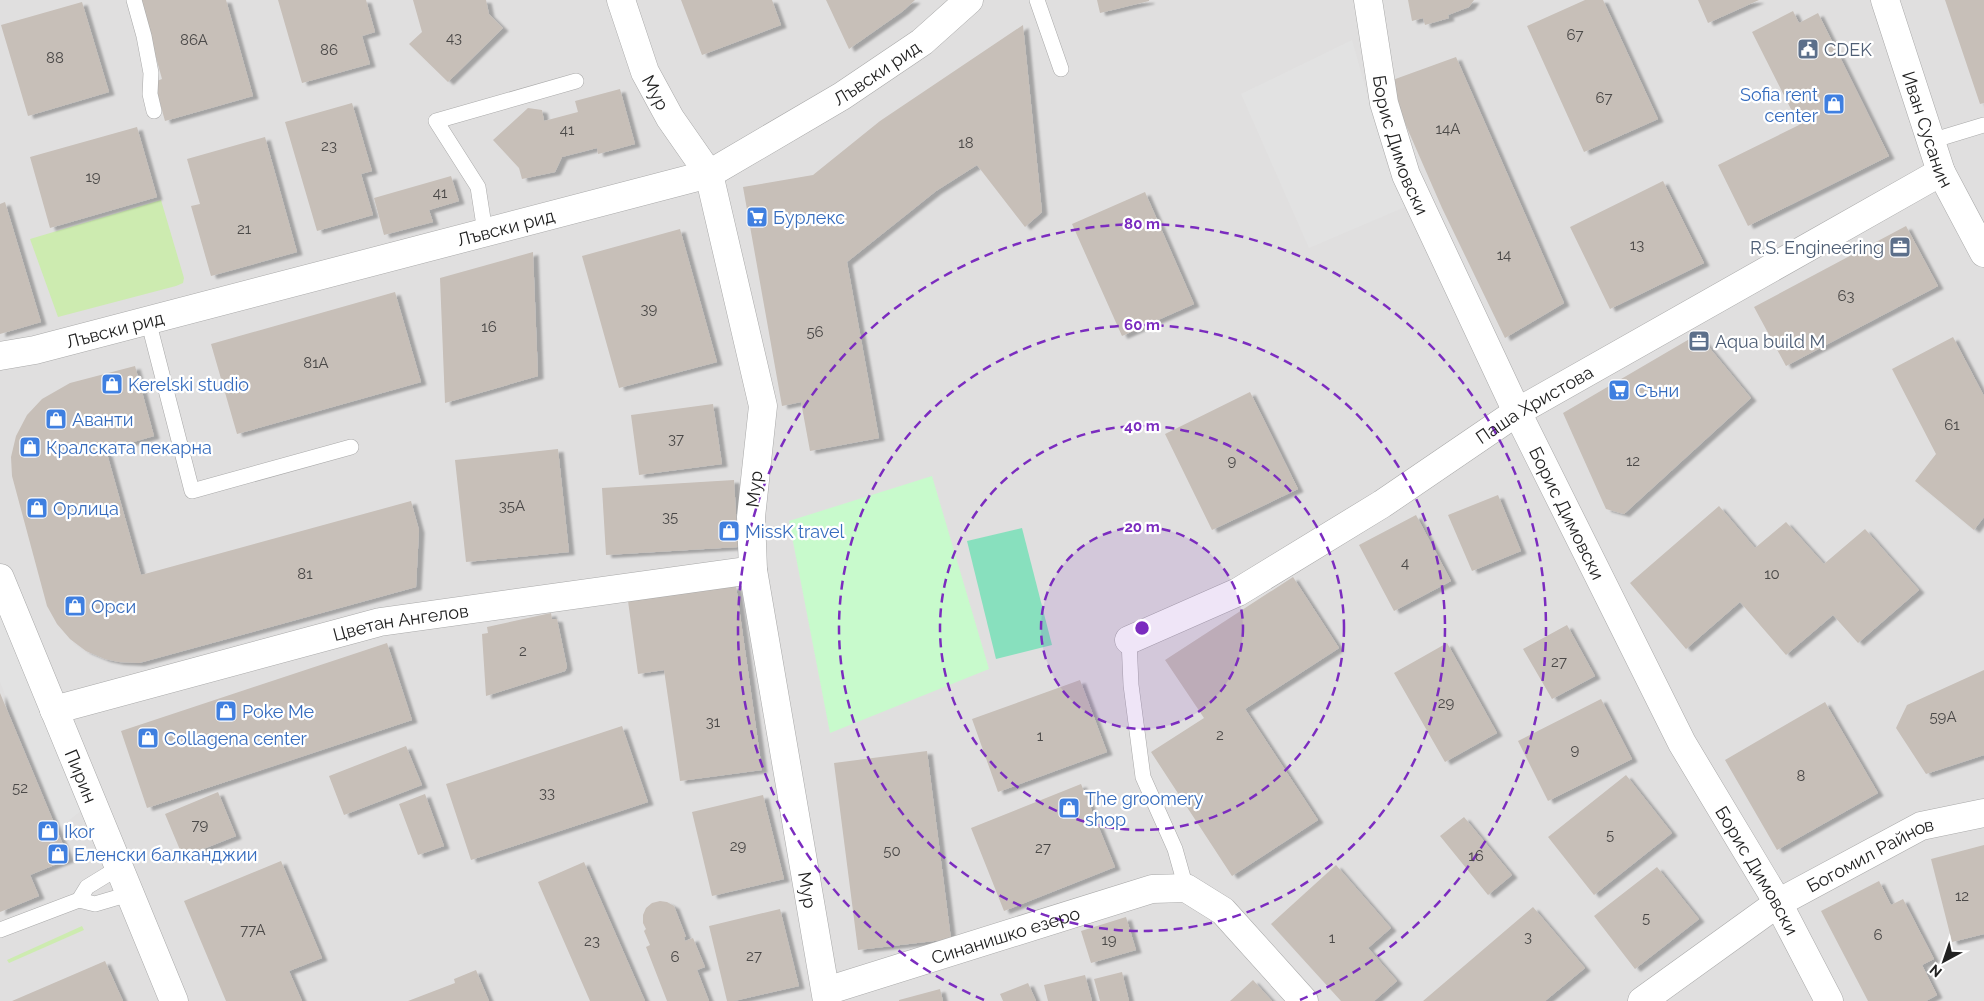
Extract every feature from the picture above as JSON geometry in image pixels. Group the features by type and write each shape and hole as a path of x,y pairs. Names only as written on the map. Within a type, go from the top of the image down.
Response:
{"street":[{"name":"Мур","path":"621,0 645,72 670,118 709,174 763,406 751,517 753,570 826,996"},
{"name":"Лъвски рид","path":"0,356 35,350 709,174 842,96 922,42 969,0"},
{"name":"Борис Димовски","path":"1368,0 1384,103 1406,175 1516,412 1682,743 1778,903 1829,1001"},
{"name":"Иван Сусанин","path":"1885,0 1941,172 1984,253"},
{"name":"Паша Христова","path":"1129,640 1238,592 1382,504 1516,412 1941,172"},
{"name":"Цветан Ангелов","path":"54,710 380,622 753,570"},
{"name":"Пирин","path":"0,578 174,1001"},
{"name":"Богомил Райнов","path":"1642,1001 1778,903 1922,826 1984,813"},
{"name":"Синанишко езеро","path":"826,996 1152,889 1186,888"},
{"path":"1186,888 1223,911 1304,1001"}],"lane":[{"path":"134,0 144,36 151,73 150,94 154,111"},
{"path":"1037,0 1060,69"},
{"path":"484,232 478,187 436,121 576,81"},
{"path":"1931,141 1984,125"},
{"path":"148,320 192,491 351,448"},
{"path":"1129,640 1131,686 1143,777 1174,850 1186,888"},
{"path":"79,900 87,887 118,868"},
{"path":"0,930 79,900 95,904 130,894"}],"shaded area":[{"path":"0,0 1984,0 1984,1001 0,1001"},
{"path":"1352,40 1387,165 1405,207 1309,248 1241,94"},
{"path":"0,609 82,810 59,828 0,682"}],"green space":[{"path":"161,200 184,278 183,283 58,317 30,239"},
{"path":"932,476 989,669 830,733 789,521"},
{"path":"1022,528 1052,645 996,659 967,541"},
{"path":"82,926 84,930 9,963 7,960"}],"building":[{"path":"140,0 226,0 253,96 165,121 154,82 162,79"},
{"path":"278,0 366,0 375,32 362,36 370,64 302,83"},
{"path":"413,0 486,0 489,14 503,28 448,82 409,44 422,32"},
{"path":"681,0 772,0 781,25 702,55"},
{"path":"826,0 915,0 903,11 849,49"},
{"path":"1097,0 1149,0 1149,1 1100,13"},
{"path":"1408,0 1474,0 1469,7 1448,15 1449,18 1425,25 1423,18 1412,21"},
{"path":"1585,0 1603,0 1658,119 1584,152 1527,26"},
{"path":"1698,0 1759,0 1708,23"},
{"path":"1945,0 1984,0 1984,103 1980,104"},
{"path":"82,2 109,92 28,116 1,25"},
{"path":"1793,11 1799,23 1818,13 1889,156 1748,226 1718,165 1799,125 1752,32"},
{"path":"1023,25 1042,212 1025,227 977,165 936,191 847,262 879,438 810,451 801,402 782,406 743,187 813,175 880,121"},
{"path":"1456,57 1564,303 1505,338 1442,208 1387,82"},
{"path":"620,89 635,144 598,154 597,148 562,157 555,172 522,179 519,168 493,140 528,108 542,110 544,121 578,112 575,101"},
{"path":"352,103 372,171 361,174 373,215 317,231 285,122"},
{"path":"137,127 157,197 50,228 30,157"},
{"path":"265,137 297,252 211,276 191,206 200,204 187,159"},
{"path":"451,176 459,201 429,210 433,222 384,235 374,198"},
{"path":"1663,181 1704,263 1610,309 1570,227"},
{"path":"1145,192 1194,304 1122,336 1072,224"},
{"path":"5,202 41,322 0,334 0,204"},
{"path":"1906,226 1938,286 1786,366 1754,307"},
{"path":"680,229 717,362 619,388 582,256"},
{"path":"533,252 538,376 445,403 440,278"},
{"path":"395,292 421,382 237,434 211,344"},
{"path":"1698,334 1751,398 1624,514 1606,509 1563,413"},
{"path":"1953,337 1984,396 1984,517 1974,530 1915,481 1936,454 1892,369"},
{"path":"135,366 154,436 106,450 141,575 411,501 419,530 416,587 139,663 105,659 86,651 70,639 57,624 47,606 12,476 11,457 16,436 27,415 42,399 70,383"},
{"path":"1250,392 1298,489 1212,530 1165,434"},
{"path":"713,404 722,464 639,475 631,415"},
{"path":"558,449 569,552 466,562 455,460"},
{"path":"734,480 738,547 606,555 602,488"},
{"path":"1498,495 1521,551 1472,571 1448,515"},
{"path":"1719,506 1755,548 1786,522 1824,564 1865,529 1919,590 1858,643 1833,615 1786,655 1740,602 1686,649 1630,583"},
{"path":"1416,515 1451,581 1394,611 1359,545"},
{"path":"1293,577 1339,648 1245,709 1318,820 1232,876 1151,752 1204,718 1165,660"},
{"path":"736,586 762,770 680,781 664,670 638,674 628,601"},
{"path":"551,613 552,619 557,619 567,667 565,671 486,696 482,634 488,633 487,627"},
{"path":"1567,625 1595,676 1552,699 1523,649"},
{"path":"387,643 412,720 147,808 121,731"},
{"path":"1447,643 1497,733 1445,762 1394,673"},
{"path":"1984,670 1984,755 1926,774 1896,728 1907,705"},
{"path":"1080,680 1107,752 998,792 972,719"},
{"path":"0,693 69,859 30,875 39,896 0,912"},
{"path":"1601,699 1632,759 1548,801 1518,741"},
{"path":"1825,702 1878,793 1777,850 1725,760"},
{"path":"622,726 648,802 471,860 446,784"},
{"path":"406,746 422,785 344,815 329,776"},
{"path":"927,751 951,939 858,950 834,763"},
{"path":"1626,775 1672,833 1594,895 1548,837"},
{"path":"1081,784 1115,867 1004,911 971,828"},
{"path":"218,792 236,836 183,857 165,814"},
{"path":"425,794 444,846 418,855 399,804"},
{"path":"763,795 784,879 712,896 692,812"},
{"path":"1464,817 1512,875 1488,895 1440,836"},
{"path":"1984,845 1984,934 1952,942 1931,859"},
{"path":"281,861 322,958 289,971 302,1001 226,1001 184,901"},
{"path":"584,862 645,1001 590,1001 538,882"},
{"path":"1336,865 1391,928 1368,948 1397,981 1374,1001 1341,1001 1271,924"},
{"path":"1657,867 1699,919 1635,969 1594,916"},
{"path":"1879,881 1891,905 1903,899 1934,959 1922,965 1937,995 1926,1001 1868,1001 1821,911"},
{"path":"660,901 674,906 686,937 684,937 685,941 693,938 705,967 697,970 709,1001 667,1001 646,947 650,945 643,923 643,915 646,908 652,903"},
{"path":"1533,907 1585,968 1545,1001 1423,1001"},
{"path":"780,909 799,986 727,1001 709,926"},
{"path":"1126,917 1136,950 1091,963 1081,931"},
{"path":"105,961 123,1001 12,1001"},
{"path":"476,970 489,1001 408,1001 455,983 454,979"},
{"path":"1122,972 1129,1001 1100,1001 1094,979"},
{"path":"1085,975 1092,1001 1048,1001 1044,985"},
{"path":"1253,980 1272,1001 1230,1001"},
{"path":"1028,983 1036,1001 1003,1001 1000,994"},
{"path":"940,989 943,1001 899,1001 899,1000"}],"place":[{"name":"CDEK","path":"1808,49"},
{"name":"Sofia rent center","path":"1834,104"},
{"name":"Бурлекс","path":"757,217"},
{"name":"R.S. Engineering","path":"1900,247"},
{"name":"Aqua build M","path":"1699,341"},
{"name":"Kerelski studio","path":"112,384"},
{"name":"Съни","path":"1619,390"},
{"name":"Аванти","path":"56,419"},
{"name":"Кралската пекарна","path":"30,447"},
{"name":"Орлица","path":"37,508"},
{"name":"MissK travel","path":"729,531"},
{"name":"Орси","path":"75,606"},
{"name":"Poke Me","path":"226,711"},
{"name":"Collagena center","path":"148,738"},
{"name":"The groomery shop","path":"1069,808"},
{"name":"Ikor","path":"48,831"},
{"name":"Еленски балканджии","path":"58,854"}]}
